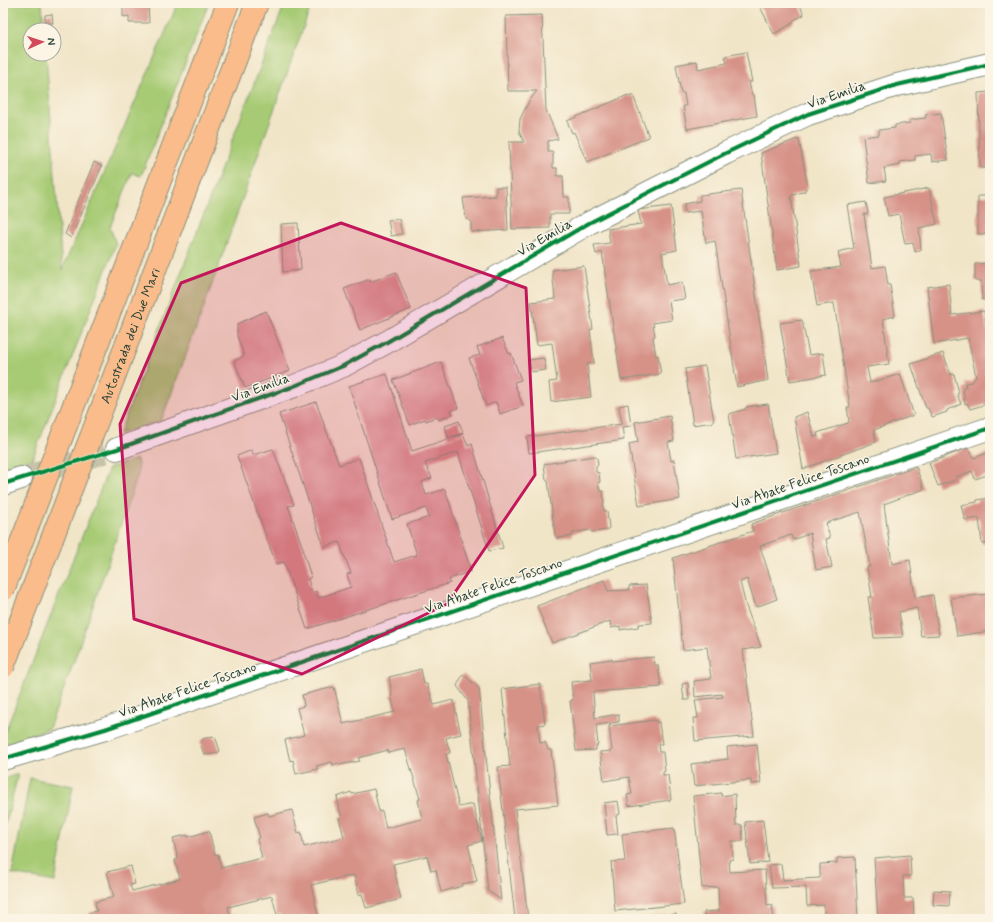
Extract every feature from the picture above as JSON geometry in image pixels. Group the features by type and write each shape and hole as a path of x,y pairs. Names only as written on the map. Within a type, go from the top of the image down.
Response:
{"highway":[{"name":"Autostrada dei Due Mari","path":"3,590 228,3"},
{"name":"Autostrada dei Due Mari","path":"3,668 257,3"}],"street":[{"name":"Via Emilia","path":"117,449 292,387 343,366 387,342 589,223 726,153 808,114 897,85 990,64"},
{"name":"Via Abate Felice Toscano","path":"3,759 105,729 990,428"}],"highlighted area":[{"path":"341,223 526,288 535,475 447,604 302,674 134,619 120,424 181,283"}],"green space":[{"path":"3,3 42,3 43,22 22,22 22,62 47,62 62,270 178,3 209,3 141,176 132,173 110,227 116,244 30,465 11,475 3,477"},
{"path":"285,3 312,3 204,307 161,421 119,434"},
{"path":"137,459 139,472 72,667 49,728 3,745 3,737 109,468"},
{"path":"18,774 3,834 3,779"},
{"path":"30,778 73,786 55,882 12,874"}],"building":[{"path":"123,3 148,3 149,23 129,23 129,16 123,17"},
{"path":"758,3 799,3 804,15 774,34"},
{"path":"52,14 53,22 45,22 45,15"},
{"path":"542,15 546,110 558,139 548,141 548,152 553,152 553,168 557,168 557,176 563,176 564,197 569,197 569,214 550,214 550,228 512,229 509,142 524,142 519,131 520,119 529,101 537,91 508,91 506,16"},
{"path":"746,52 752,82 749,82 752,95 754,95 757,116 687,129 683,106 686,106 684,93 681,93 676,65 697,61 698,69 727,63 725,56"},
{"path":"990,92 990,168 980,168 978,93"},
{"path":"628,95 629,97 633,95 649,137 587,162 574,132 572,133 567,121"},
{"path":"941,113 948,160 932,162 931,154 915,156 915,160 900,162 900,165 884,168 886,181 869,183 863,137 879,135 879,130 895,128 895,125 910,123 910,120 926,118 925,115"},
{"path":"797,139 799,140 808,187 805,191 791,196 801,266 777,270 761,153"},
{"path":"94,162 102,166 71,238 65,234"},
{"path":"496,187 506,187 508,230 471,232 471,221 466,219 463,198 496,196"},
{"path":"929,188 937,224 919,228 921,250 915,252 913,243 905,244 899,214 888,216 884,197"},
{"path":"741,190 768,380 737,387 715,241 706,243 701,211 685,213 684,204 700,201 700,195"},
{"path":"978,196 990,196 990,234 978,234"},
{"path":"866,202 868,214 864,214 872,268 885,266 895,316 883,319 889,364 867,367 870,383 900,374 914,415 874,430 876,442 803,469 794,417 807,412 814,437 818,436 817,433 848,423 847,407 850,407 834,303 817,306 811,271 841,267 838,252 854,248 847,205"},
{"path":"671,206 677,250 662,253 667,285 682,282 685,299 669,301 672,320 653,323 655,336 653,337 661,374 621,380 602,252 596,254 594,245 610,243 608,229 641,224 638,210"},
{"path":"399,219 402,234 391,236 388,220"},
{"path":"298,223 301,270 283,272 281,224"},
{"path":"990,263 990,300 982,300 981,281 975,281 975,264"},
{"path":"584,266 593,329 590,330 594,363 587,364 591,397 551,402 549,382 557,381 552,343 537,345 531,302 555,299 552,270"},
{"path":"396,272 411,309 360,330 344,289 370,279 370,282"},
{"path":"949,284 952,315 984,311 987,330 990,329 990,403 970,409 967,403 965,404 963,388 966,387 965,383 972,382 976,377 968,338 934,344 927,287"},
{"path":"266,311 290,371 245,388 234,361 244,356 237,336 237,324"},
{"path":"802,320 809,355 823,353 826,375 790,381 780,323"},
{"path":"502,338 509,354 511,353 521,380 514,382 523,406 500,414 496,402 486,406 469,358 480,355 477,347"},
{"path":"943,353 951,375 954,374 959,393 957,394 961,404 947,410 947,412 932,417 928,408 926,408 911,364"},
{"path":"544,358 546,370 531,372 529,360"},
{"path":"441,362 458,408 451,411 453,414 439,420 437,417 426,421 425,419 410,425 393,380"},
{"path":"705,366 714,422 693,425 685,369"},
{"path":"387,374 412,451 463,434 468,446 472,444 503,548 489,551 458,452 425,463 432,478 422,482 426,495 445,489 471,571 452,578 449,580 450,583 307,629 284,562 276,564 237,456 252,450 253,455 273,449 294,505 288,506 304,551 311,577 308,579 312,593 316,591 318,598 351,587 347,574 351,573 339,542 324,547 279,414 316,402 339,465 359,458 394,562 417,555 407,524 429,517 426,508 392,519 349,386"},
{"path":"628,404 631,426 622,427 624,440 529,453 527,437 622,424 619,406"},
{"path":"768,404 776,453 736,459 729,414 746,409 746,407"},
{"path":"670,416 674,441 668,442 671,461 674,460 680,499 639,506 629,444 638,442 635,422"},
{"path":"459,421 463,433 448,438 445,426"},
{"path":"968,448 974,458 990,452 990,474 975,479 972,471 956,477 956,480 938,486 929,463"},
{"path":"594,456 597,458 598,465 596,467 596,472 599,473 600,482 598,483 600,491 603,491 603,505 604,511 607,511 609,528 607,530 592,532 589,530 573,533 572,536 557,538 555,535 548,481 546,480 544,464"},
{"path":"916,467 924,489 884,504 892,564 910,560 915,598 933,595 939,635 921,636 917,608 899,612 903,637 874,638 868,597 872,597 867,567 870,567 860,512 826,523 830,538 826,539 832,567 816,570 810,533 793,540 791,535 760,546 777,599 756,607 747,579 740,582 746,606 761,647 743,650 754,736 695,741 693,718 698,718 695,700 723,697 722,694 695,697 694,681 711,679 707,647 683,650 673,558 753,531 751,524"},
{"path":"990,498 990,543 982,544 979,518 965,520 961,505"},
{"path":"604,580 608,591 629,590 629,586 646,585 652,623 639,624 638,627 620,630 620,626 611,628 610,621 552,643 537,606"},
{"path":"988,594 990,631 957,636 951,598"},
{"path":"654,657 655,665 658,665 661,687 593,692 595,718 619,714 619,722 596,725 598,745 596,746 596,750 576,751 570,701 573,700 571,682 592,680 590,662 612,659 612,661"},
{"path":"421,669 424,684 427,684 434,705 453,700 461,734 446,738 450,753 446,754 459,807 473,804 482,841 468,845 477,881 462,884 462,886 441,892 436,870 431,871 427,856 393,864 401,899 366,908 362,894 359,895 354,875 311,885 319,919 281,919 280,914 277,915 272,896 228,907 231,919 190,919 190,916 179,919 91,919 89,913 97,911 95,902 114,897 107,872 131,866 135,884 130,885 132,891 180,879 175,860 178,859 173,838 187,835 188,837 209,831 215,855 218,854 221,868 262,858 257,839 260,838 254,817 268,813 269,816 292,810 298,833 301,832 304,847 344,837 339,818 342,818 337,797 351,792 352,794 374,789 379,812 382,811 386,828 422,819 418,800 420,799 405,749 388,753 388,750 358,758 360,761 339,765 338,763 333,765 332,762 316,766 318,769 296,774 293,760 290,761 285,740 304,735 297,708 304,706 302,695 334,687 343,724 395,712 389,677"},
{"path":"463,674 479,688 501,900 488,891 468,701 457,686"},
{"path":"688,683 689,700 684,700 682,684"},
{"path":"540,684 545,724 538,725 540,743 545,742 548,750 551,750 558,805 515,809 528,919 515,919 498,767 510,766 502,689"},
{"path":"655,720 656,722 659,722 662,744 658,744 659,752 663,752 665,771 663,772 663,775 668,775 671,800 629,806 627,795 632,794 629,777 604,781 600,752 612,751 609,726"},
{"path":"213,736 216,739 220,751 207,755 204,754 200,743 203,739"},
{"path":"757,744 761,783 751,784 751,780 694,786 691,764 728,759 727,747"},
{"path":"721,793 721,796 735,794 736,825 742,825 743,841 732,841 733,859 729,860 730,872 765,870 767,906 772,905 774,919 705,919 704,912 719,911 718,887 702,888 693,796"},
{"path":"618,801 620,814 616,816 618,834 607,835 604,803"},
{"path":"763,820 768,862 750,864 745,822"},
{"path":"674,828 684,904 615,911 611,862 625,861 622,834"},
{"path":"910,855 911,876 903,876 904,898 913,898 914,919 878,919 874,858"},
{"path":"855,857 858,919 824,919 824,905 807,906 806,887 772,888 769,865 781,864 783,880 820,878 820,864 837,863 837,858"},
{"path":"934,890 950,891 949,906 933,905"},
{"path":"676,914 677,919 643,919 643,918"}],"tunnel":[{"path":"21,478 117,449"}],"cycle path":[{"path":"3,484 117,449 292,387 343,366 387,342 589,223 726,153 808,114 897,85 990,64"},
{"path":"3,759 105,729 990,428"}]}
